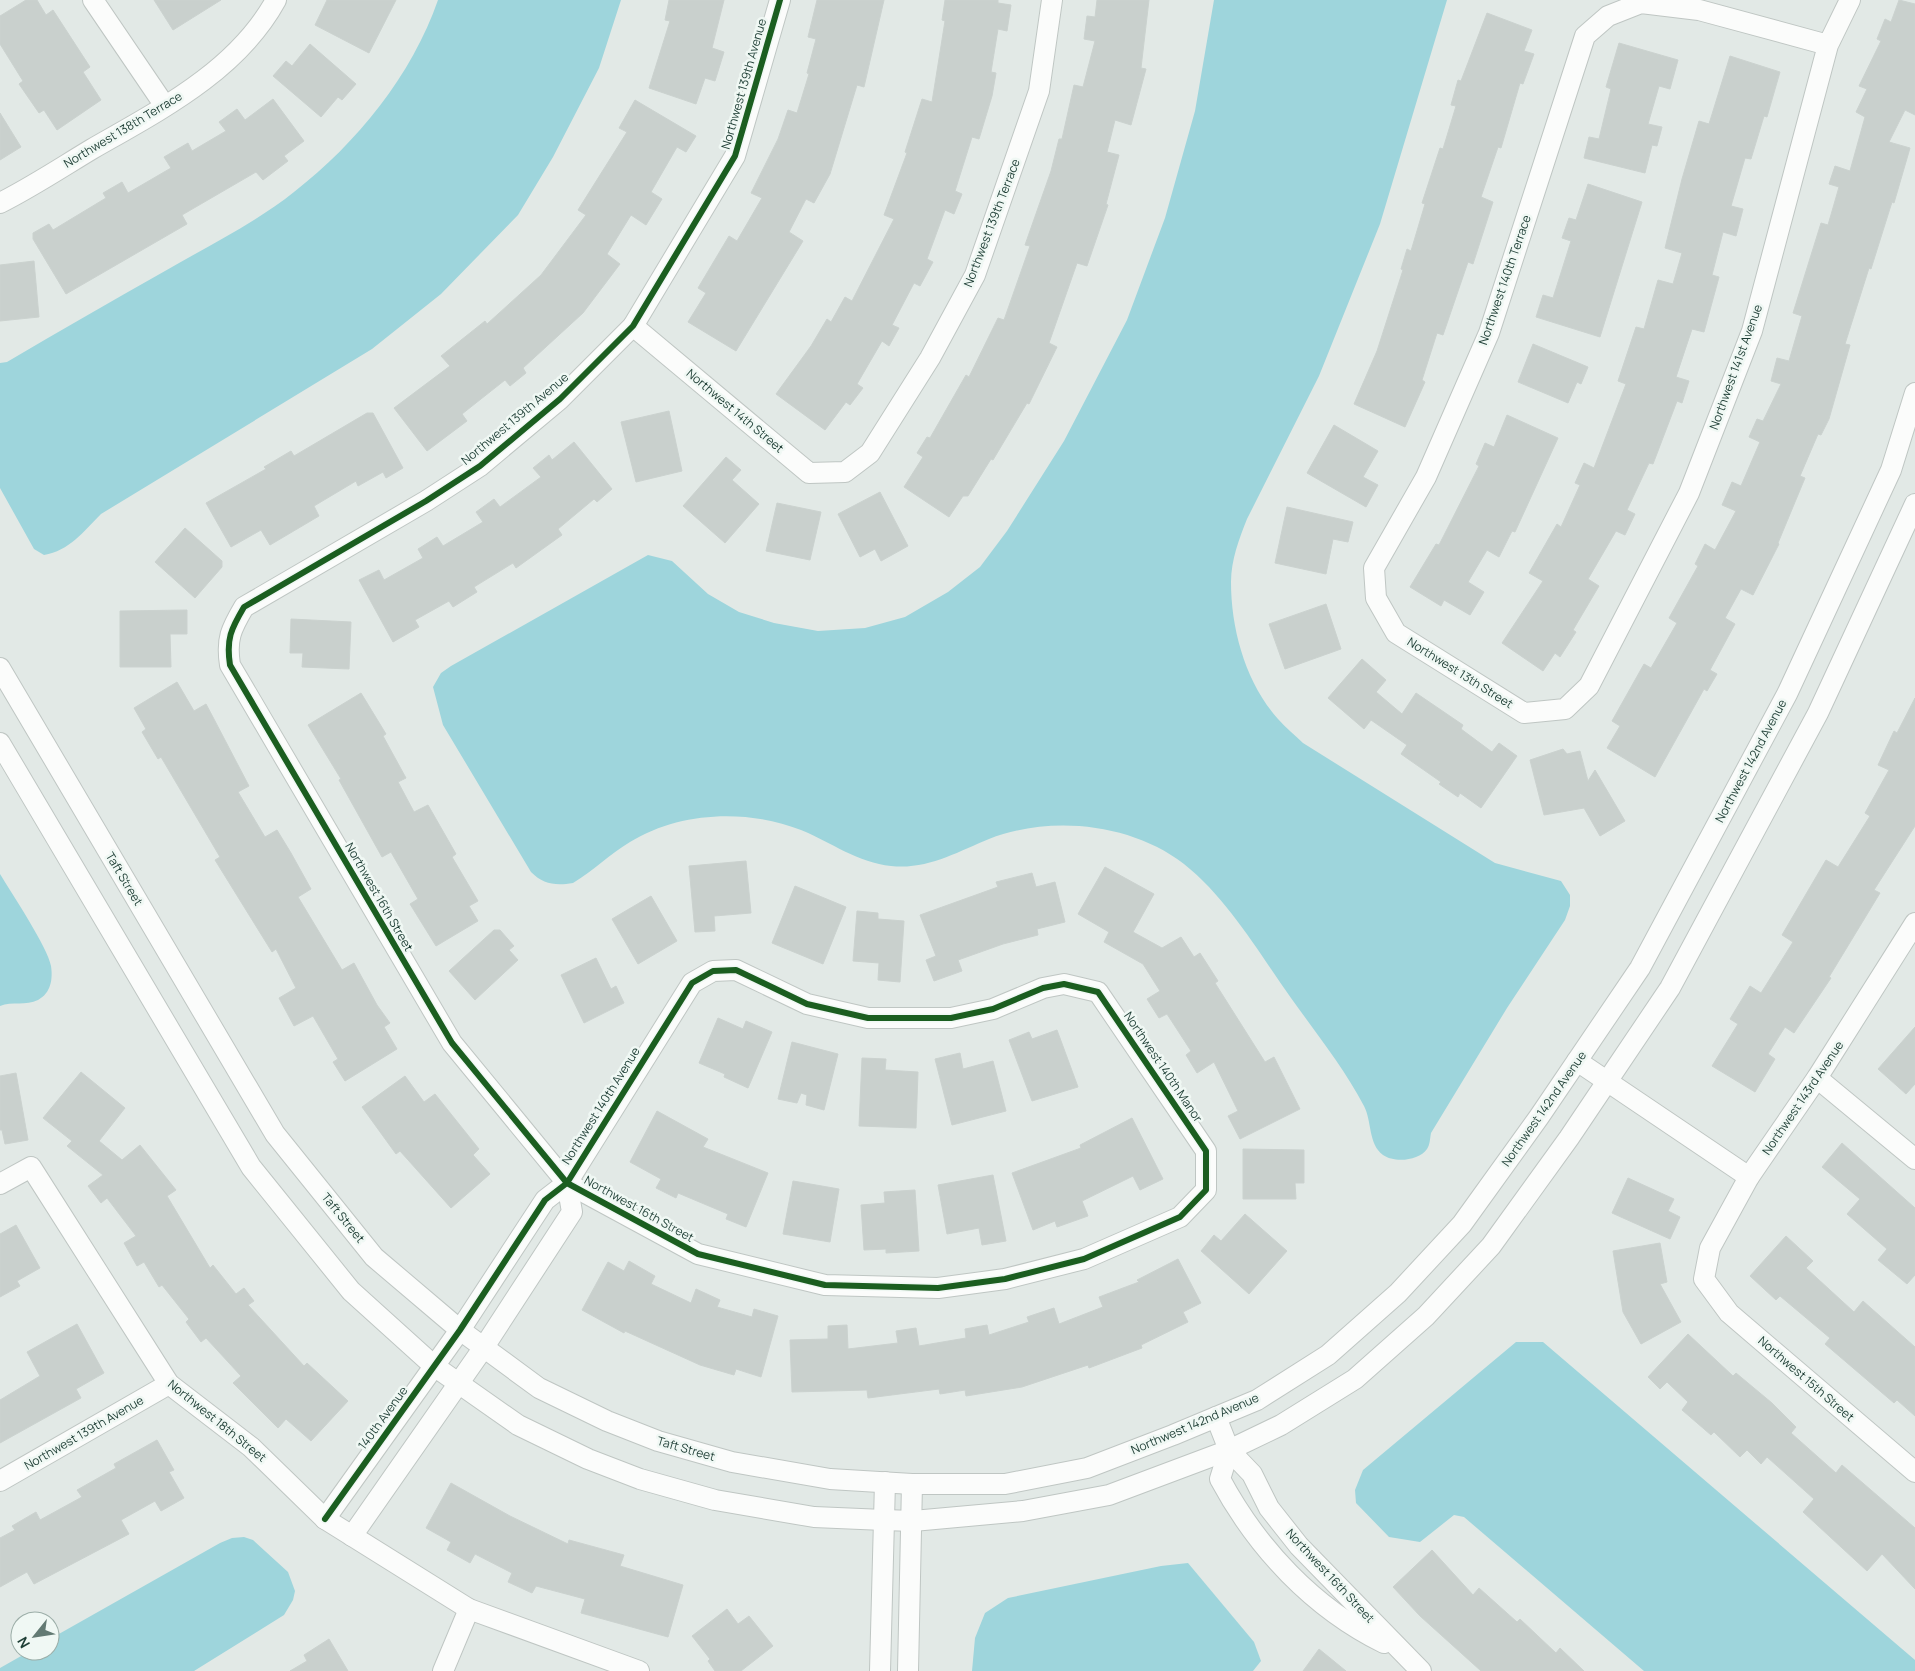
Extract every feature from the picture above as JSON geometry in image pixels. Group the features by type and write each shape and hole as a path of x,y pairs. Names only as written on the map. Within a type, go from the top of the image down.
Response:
{"street":[{"path":"93,0 165,106"},
{"name":"Northwest 138th Terrace","path":"0,203 165,106 230,59 264,23 276,0"},
{"name":"Northwest 139th Avenue","path":"230,632 244,607 426,501 480,466 560,400 633,326 735,156 780,0"},
{"name":"Northwest 139th Terrace","path":"845,472 870,453 930,358 975,275 1039,91 1052,0"},
{"name":"Northwest 141st Avenue","path":"1565,709 1589,686 1689,493 1752,331 1828,45 1850,0"},
{"name":"Northwest 140th Terrace","path":"1376,598 1374,568 1426,477 1489,333 1585,36 1608,16 1641,3 1699,10 1828,45"},
{"name":"Northwest 14th Street","path":"633,326 809,472 845,472"},
{"name":"Northwest 142nd Avenue","path":"912,1484 1004,1484 1087,1468 1257,1400 1328,1354 1398,1293 1462,1224 1640,968 1788,694 1891,470 1915,393"},
{"path":"0,743 251,1167 352,1292 434,1366 518,1425 588,1459 640,1479 715,1500 814,1517 884,1520 913,1521 1022,1511 1109,1495 1230,1450 1281,1425 1355,1379 1426,1316 1491,1246 1607,1082 1670,988 1818,713 1915,504"},
{"name":"Northwest 13th Street","path":"1376,598 1396,633 1524,713 1565,709"},
{"name":"Northwest 16th Street","path":"230,632 227,648 230,666 452,1043 567,1183 698,1254 825,1285 938,1288 1005,1279 1084,1259 1180,1217 1206,1190"},
{"name":"Taft Street","path":"0,668 275,1134 374,1257 460,1330 539,1388 608,1421 658,1441 732,1462 830,1479 912,1484"},
{"name":"Northwest 143rd Avenue","path":"1704,1279 1710,1248 1749,1177 1817,1078 1915,923"},
{"name":"Northwest 140th Avenue","path":"460,1330 545,1200 567,1183 692,983 713,972 736,970 807,1004 868,1018 951,1018 992,1009 1043,988 1064,984"},
{"name":"Northwest 140th Manor","path":"1064,984 1098,992 1206,1151 1206,1190"},
{"path":"1577,1061 1749,1177"},
{"path":"1817,1078 1915,1159"},
{"name":"Northwest 18th Street","path":"0,1184 31,1167 169,1384 252,1447 325,1518 469,1609 639,1671"},
{"name":"Northwest 140th Avenue","path":"484,1347 572,1212 567,1183"},
{"name":"Northwest 15th Street","path":"1704,1279 1729,1313 1915,1472"},
{"name":"140th Avenue","path":"325,1518 460,1330"},
{"path":"352,1536 484,1347"},
{"name":"Northwest 139th Avenue","path":"0,1481 169,1384"},
{"name":"Northwest 16th Street","path":"1216,1417 1230,1450 1252,1474 1269,1508 1299,1546 1399,1651 1421,1671"},
{"name":"Northwest 16th Street","path":"1230,1450 1220,1479 1237,1508 1261,1542 1295,1580 1334,1612 1399,1651"},
{"path":"880,1671 885,1482"},
{"path":"908,1671 913,1521 912,1484"},
{"path":"443,1671 469,1609"}],"water":[{"path":"438,0 621,0 599,68 553,157 518,215 441,294 372,349 101,514 69,545 44,555 34,549 0,488 0,363 7,362 231,234 279,203 317,173 360,129 398,81 427,28"},
{"path":"1214,0 1447,0 1380,224 1319,376 1247,519 1238,542 1231,574 1237,637 1249,672 1267,705 1281,722 1303,743 1495,863 1561,881 1570,895 1570,906 1565,920 1507,1008 1431,1133 1427,1149 1418,1156 1406,1160 1388,1158 1378,1150 1364,1106 1348,1078 1242,927 1215,893 1200,878 1184,864 1163,850 1140,839 1090,827 1038,827 989,839 929,863 904,867 868,861 801,830 780,823 737,816 714,816 670,824 650,832 630,842 573,883 545,882 531,872 443,725 433,687 441,673 451,666 648,555 672,561 708,594 739,612 774,623 818,631 865,628 905,617 948,592 980,567 1007,531 1064,441 1127,320 1165,218 1195,111"},
{"path":"0,874 36,934 51,966 52,976 46,994 33,1002 0,1006"},
{"path":"1516,1342 1543,1342 1915,1660 1915,1671 1644,1671 1464,1517 1454,1515 1420,1542 1389,1537 1356,1503 1355,1490 1363,1470"},
{"path":"244,1537 253,1540 288,1572 295,1591 293,1600 284,1615 194,1671 0,1671 0,1668 12,1661 60,1661 60,1633 232,1538"},
{"path":"1188,1563 1254,1642 1261,1661 1253,1671 972,1671 975,1638 985,1613 1008,1598 1161,1566"}],"building":[{"path":"26,0 37,0 46,15 53,10 90,67 83,72 101,100 57,130 44,110 39,113 19,84 23,81 0,44 0,16"},
{"path":"154,0 221,0 173,30"},
{"path":"327,0 396,0 369,53 315,25"},
{"path":"669,0 724,0 712,48 724,52 715,81 705,78 696,104 649,88 670,21 665,20"},
{"path":"817,0 884,0 864,87 857,85 830,174 814,203 806,199 789,232 803,241 736,351 688,322 706,293 698,288 729,236 737,241 762,198 751,193 778,139 788,110 797,113 809,74 807,73 816,39 808,37"},
{"path":"945,0 998,0 998,3 1011,5 1007,31 998,29 991,72 996,73 992,96 979,139 972,137 955,191 962,194 954,214 945,210 927,259 933,262 920,286 914,283 892,325 899,328 889,346 882,341 857,384 863,388 850,405 846,402 825,430 776,394 811,346 827,319 831,322 845,297 852,301 894,219 884,215 907,153 905,152 922,99 932,102 945,21 942,20"},
{"path":"1097,0 1149,0 1141,68 1146,69 1131,125 1115,120 1107,152 1119,155 1106,204 1108,205 1087,266 1077,263 1049,343 1057,347 1029,404 1027,403 993,460 991,459 968,496 963,496 949,517 904,487 923,457 917,453 927,437 930,438 966,375 969,377 998,318 1004,320 1030,246 1025,245 1051,171 1059,139 1062,139 1074,85 1083,87 1095,41 1084,39 1087,16 1095,17"},
{"path":"1899,0 1915,4 1915,115 1905,110 1889,142 1910,148 1894,203 1892,202 1871,269 1869,268 1845,344 1850,345 1829,419 1821,435 1818,434 1800,476 1805,478 1779,544 1753,595 1741,589 1725,618 1735,624 1710,670 1717,674 1707,691 1704,689 1655,777 1607,748 1620,726 1612,721 1644,664 1651,668 1677,623 1669,618 1698,566 1695,564 1705,544 1715,550 1736,511 1722,505 1732,482 1741,486 1760,442 1749,437 1757,419 1763,421 1781,384 1771,381 1777,358 1789,361 1802,316 1793,313 1821,223 1828,225 1839,187 1829,184 1835,166 1850,171 1865,117 1856,112 1867,89 1859,86 1881,41 1877,39 1885,19 1891,22"},
{"path":"1487,13 1532,30 1524,51 1534,54 1523,84 1520,83 1501,148 1498,147 1481,197 1493,202 1473,264 1468,262 1443,335 1437,333 1422,380 1425,382 1405,427 1354,404 1377,351 1403,270 1401,269 1407,249 1411,251 1425,204 1422,203 1440,148 1443,149 1456,106 1451,105 1458,80 1461,81"},
{"path":"1619,43 1678,60 1670,89 1659,86 1648,124 1662,127 1657,146 1652,145 1645,173 1584,158 1589,137 1599,139 1611,89 1606,87"},
{"path":"310,44 356,84 342,100 338,97 321,117 273,76 286,61 292,66"},
{"path":"1730,56 1780,72 1767,117 1764,116 1751,159 1745,158 1731,206 1743,209 1736,236 1723,232 1712,275 1719,277 1704,332 1692,329 1676,377 1689,381 1682,403 1677,401 1653,464 1649,463 1627,510 1635,514 1625,535 1616,531 1588,579 1599,586 1573,630 1576,632 1560,657 1555,653 1543,671 1502,643 1543,581 1529,573 1557,524 1561,527 1580,485 1575,483 1584,463 1594,468 1626,384 1618,381 1636,327 1644,329 1658,280 1673,284 1682,253 1665,248 1682,179 1699,121 1709,124"},
{"path":"273,99 304,141 284,156 288,161 263,180 256,172 182,215 187,224 66,294 33,239 33,233 49,224 53,230 106,198 103,193 122,182 128,193 171,168 164,157 188,143 192,151 226,131 219,122 237,109 245,120"},
{"path":"635,100 696,136 686,152 677,147 651,192 662,199 646,225 631,215 607,254 620,264 583,313 523,368 526,373 510,386 505,380 462,414 467,421 427,451 394,408 450,366 441,356 485,321 487,324 541,275 586,215 578,210 627,132 619,128"},
{"path":"0,113 21,147 0,160"},
{"path":"1588,184 1642,202 1600,337 1536,317 1543,295 1553,298 1571,241 1562,238 1569,218 1576,220"},
{"path":"34,261 39,317 0,321 0,265"},
{"path":"1533,344 1588,367 1581,384 1577,382 1568,403 1518,382"},
{"path":"669,411 682,471 636,482 621,422"},
{"path":"367,413 373,413 403,468 386,478 383,472 358,486 356,481 314,506 319,516 270,545 261,530 231,547 206,503 266,469 264,467 291,451 294,456"},
{"path":"1507,415 1558,438 1515,532 1512,531 1499,557 1487,550 1468,582 1484,592 1470,615 1444,600 1441,606 1410,587 1436,544 1439,545 1479,466 1476,464 1485,443 1494,447"},
{"path":"1334,425 1378,451 1363,477 1378,485 1366,507 1307,473"},
{"path":"574,442 612,489 597,502 594,499 558,529 562,535 516,568 513,563 474,587 477,592 453,607 449,601 415,620 419,627 393,642 359,580 379,570 384,580 423,558 418,549 437,537 443,546 483,522 476,512 494,499 500,507 541,477 533,468 549,455 552,460"},
{"path":"726,457 741,470 732,480 759,504 725,543 683,506"},
{"path":"880,492 908,546 881,561 875,549 860,557 838,514"},
{"path":"777,503 821,512 810,560 766,551"},
{"path":"1287,507 1353,522 1348,542 1333,539 1326,574 1275,563"},
{"path":"185,528 222,561 222,567 195,598 155,562"},
{"path":"1326,604 1341,649 1285,669 1269,624"},
{"path":"187,610 187,634 170,634 171,667 120,667 120,611"},
{"path":"291,619 351,622 349,669 302,667 303,653 290,653"},
{"path":"1362,659 1386,680 1376,692 1402,714 1416,693 1463,725 1461,729 1492,752 1499,743 1517,756 1481,808 1460,793 1458,797 1439,784 1441,782 1401,754 1407,745 1371,720 1364,729 1328,698"},
{"path":"177,682 194,711 206,704 249,786 238,792 265,837 277,830 311,889 298,897 342,970 354,963 377,1005 390,1023 384,1027 397,1049 345,1081 333,1062 338,1059 313,1016 294,1026 279,998 296,988 276,949 272,952 215,860 220,857 161,757 158,759 142,732 146,729 134,708"},
{"path":"361,693 386,734 383,736 406,778 398,782 414,812 428,805 456,854 452,857 478,901 469,906 478,921 436,946 410,904 418,899 391,852 382,857 339,780 341,779 308,725"},
{"path":"1915,698 1915,826 1874,890 1880,893 1829,977 1831,978 1794,1033 1785,1027 1768,1054 1775,1059 1755,1092 1712,1066 1738,1024 1730,1019 1750,986 1761,993 1793,942 1782,935 1826,860 1838,867 1870,816 1865,813 1889,770 1878,765 1894,731 1897,733"},
{"path":"1563,749 1567,754 1580,751 1588,781 1595,770 1625,821 1600,836 1584,808 1544,815 1530,760"},
{"path":"746,861 751,913 714,916 715,931 695,932 689,866"},
{"path":"1105,867 1154,894 1133,932 1162,948 1181,937 1194,957 1200,953 1218,981 1215,983 1265,1062 1274,1057 1300,1109 1240,1139 1228,1116 1238,1111 1214,1062 1197,1073 1186,1055 1191,1051 1167,1014 1159,1018 1147,999 1160,991 1143,964 1104,942 1109,932 1078,914"},
{"path":"1032,873 1036,887 1055,882 1065,922 1037,929 1038,935 1003,944 958,960 962,971 934,981 926,960 936,956 920,915 998,887 996,882"},
{"path":"795,886 846,907 823,964 772,943"},
{"path":"651,896 677,941 638,964 612,919"},
{"path":"857,911 878,913 878,919 904,921 900,982 878,980 879,963 853,961"},
{"path":"494,930 500,930 514,946 509,950 518,960 475,1000 449,971"},
{"path":"596,958 611,989 616,986 624,1003 584,1023 561,975"},
{"path":"718,1018 743,1029 746,1021 772,1032 748,1088 724,1077 725,1074 699,1063"},
{"path":"1915,1027 1915,1084 1906,1094 1878,1069"},
{"path":"1057,1030 1078,1087 1032,1101 1009,1040 1029,1032 1032,1039"},
{"path":"792,1042 838,1054 824,1110 806,1105 807,1095 801,1093 797,1103 778,1099"},
{"path":"960,1053 963,1069 993,1061 1006,1111 952,1125 935,1059"},
{"path":"862,1058 886,1059 885,1070 918,1072 916,1128 859,1126"},
{"path":"81,1072 125,1108 99,1141 122,1160 140,1145 176,1190 167,1196 210,1268 213,1265 236,1294 244,1288 254,1301 248,1305 304,1366 307,1363 348,1401 311,1441 286,1419 278,1428 233,1383 241,1376 206,1338 201,1342 186,1322 189,1319 162,1285 159,1287 144,1262 137,1266 124,1243 136,1236 107,1198 101,1203 88,1186 103,1175 67,1146 72,1141 43,1118"},
{"path":"16,1073 28,1140 5,1144 2,1130 0,1130 0,1076"},
{"path":"405,1076 424,1102 435,1094 479,1149 473,1155 490,1174 451,1208 400,1151 396,1154 362,1107"},
{"path":"657,1111 708,1139 703,1147 768,1173 746,1227 726,1219 728,1214 678,1193 676,1198 656,1188 661,1179 630,1162"},
{"path":"1132,1118 1163,1179 1140,1190 1133,1176 1082,1201 1088,1216 1057,1227 1055,1221 1033,1230 1012,1173 1081,1148 1080,1145"},
{"path":"1842,1143 1915,1208 1915,1275 1907,1284 1878,1260 1887,1249 1847,1214 1860,1199 1822,1167"},
{"path":"1243,1149 1304,1150 1304,1183 1295,1183 1296,1199 1243,1199"},
{"path":"993,1175 1006,1241 982,1245 979,1228 947,1234 938,1185"},
{"path":"1628,1178 1674,1199 1668,1211 1680,1217 1670,1239 1612,1213"},
{"path":"793,1181 839,1189 830,1242 783,1234"},
{"path":"915,1190 919,1251 886,1253 886,1249 864,1250 861,1205 885,1203 884,1192"},
{"path":"1245,1214 1287,1251 1249,1294 1201,1251 1214,1235 1221,1241"},
{"path":"16,1225 40,1268 17,1281 20,1286 0,1297 0,1234"},
{"path":"1786,1236 1813,1261 1806,1268 1854,1312 1863,1301 1915,1347 1915,1416 1897,1400 1894,1403 1825,1344 1830,1338 1780,1296 1776,1300 1750,1276"},
{"path":"1660,1243 1667,1282 1660,1284 1681,1322 1641,1344 1623,1312 1613,1251"},
{"path":"1178,1259 1201,1303 1183,1312 1188,1322 1141,1345 1142,1348 1089,1368 1088,1365 1022,1387 966,1396 965,1390 940,1394 939,1389 868,1398 867,1390 792,1392 790,1340 828,1339 828,1326 847,1325 848,1349 898,1343 896,1331 916,1328 919,1346 966,1338 965,1329 987,1325 989,1335 1029,1322 1027,1317 1054,1308 1059,1324 1103,1307 1099,1297 1139,1282 1137,1280"},
{"path":"629,1261 655,1276 651,1284 691,1303 696,1289 720,1300 717,1307 752,1317 754,1309 778,1316 761,1377 736,1369 734,1375 700,1365 625,1331 624,1333 582,1310 608,1262 624,1271"},
{"path":"77,1324 104,1373 76,1389 81,1398 0,1443 0,1400 40,1376 27,1352"},
{"path":"1688,1334 1733,1376 1736,1373 1772,1403 1796,1427 1791,1433 1836,1473 1842,1465 1915,1528 1915,1589 1882,1554 1867,1571 1803,1512 1814,1499 1767,1457 1761,1464 1747,1450 1740,1457 1714,1432 1711,1435 1682,1410 1688,1402 1667,1382 1660,1389 1648,1377"},
{"path":"157,1440 174,1470 169,1472 184,1498 161,1511 155,1501 121,1520 129,1534 34,1584 27,1572 0,1587 0,1538 15,1530 12,1526 36,1512 40,1520 82,1497 77,1490 116,1468 114,1464"},
{"path":"451,1483 510,1516 568,1544 569,1540 624,1555 620,1566 683,1585 668,1637 581,1613 585,1599 536,1586 532,1593 508,1582 512,1573 475,1554 470,1563 447,1550 451,1542 426,1528"},
{"path":"1432,1550 1473,1595 1479,1588 1517,1622 1520,1619 1556,1653 1560,1648 1584,1671 1481,1671 1420,1616 1393,1587"},
{"path":"727,1609 738,1624 749,1616 773,1646 741,1671 715,1671 708,1661 710,1659 692,1636"},
{"path":"329,1639 348,1671 290,1671 307,1661 304,1655"},
{"path":"1319,1649 1346,1671 1303,1671"}],"cycle path":[{"path":"325,1519 460,1330 545,1200 567,1183 692,983 713,971 736,970 807,1004 868,1018 951,1018 993,1009 1043,988 1064,984 1098,992 1206,1151 1206,1190 1180,1217 1084,1259 1005,1279 938,1288 825,1285 698,1254 567,1183 452,1043 230,665 229,641 244,607 426,501 480,466 560,399 633,326 735,156 780,0"}]}
